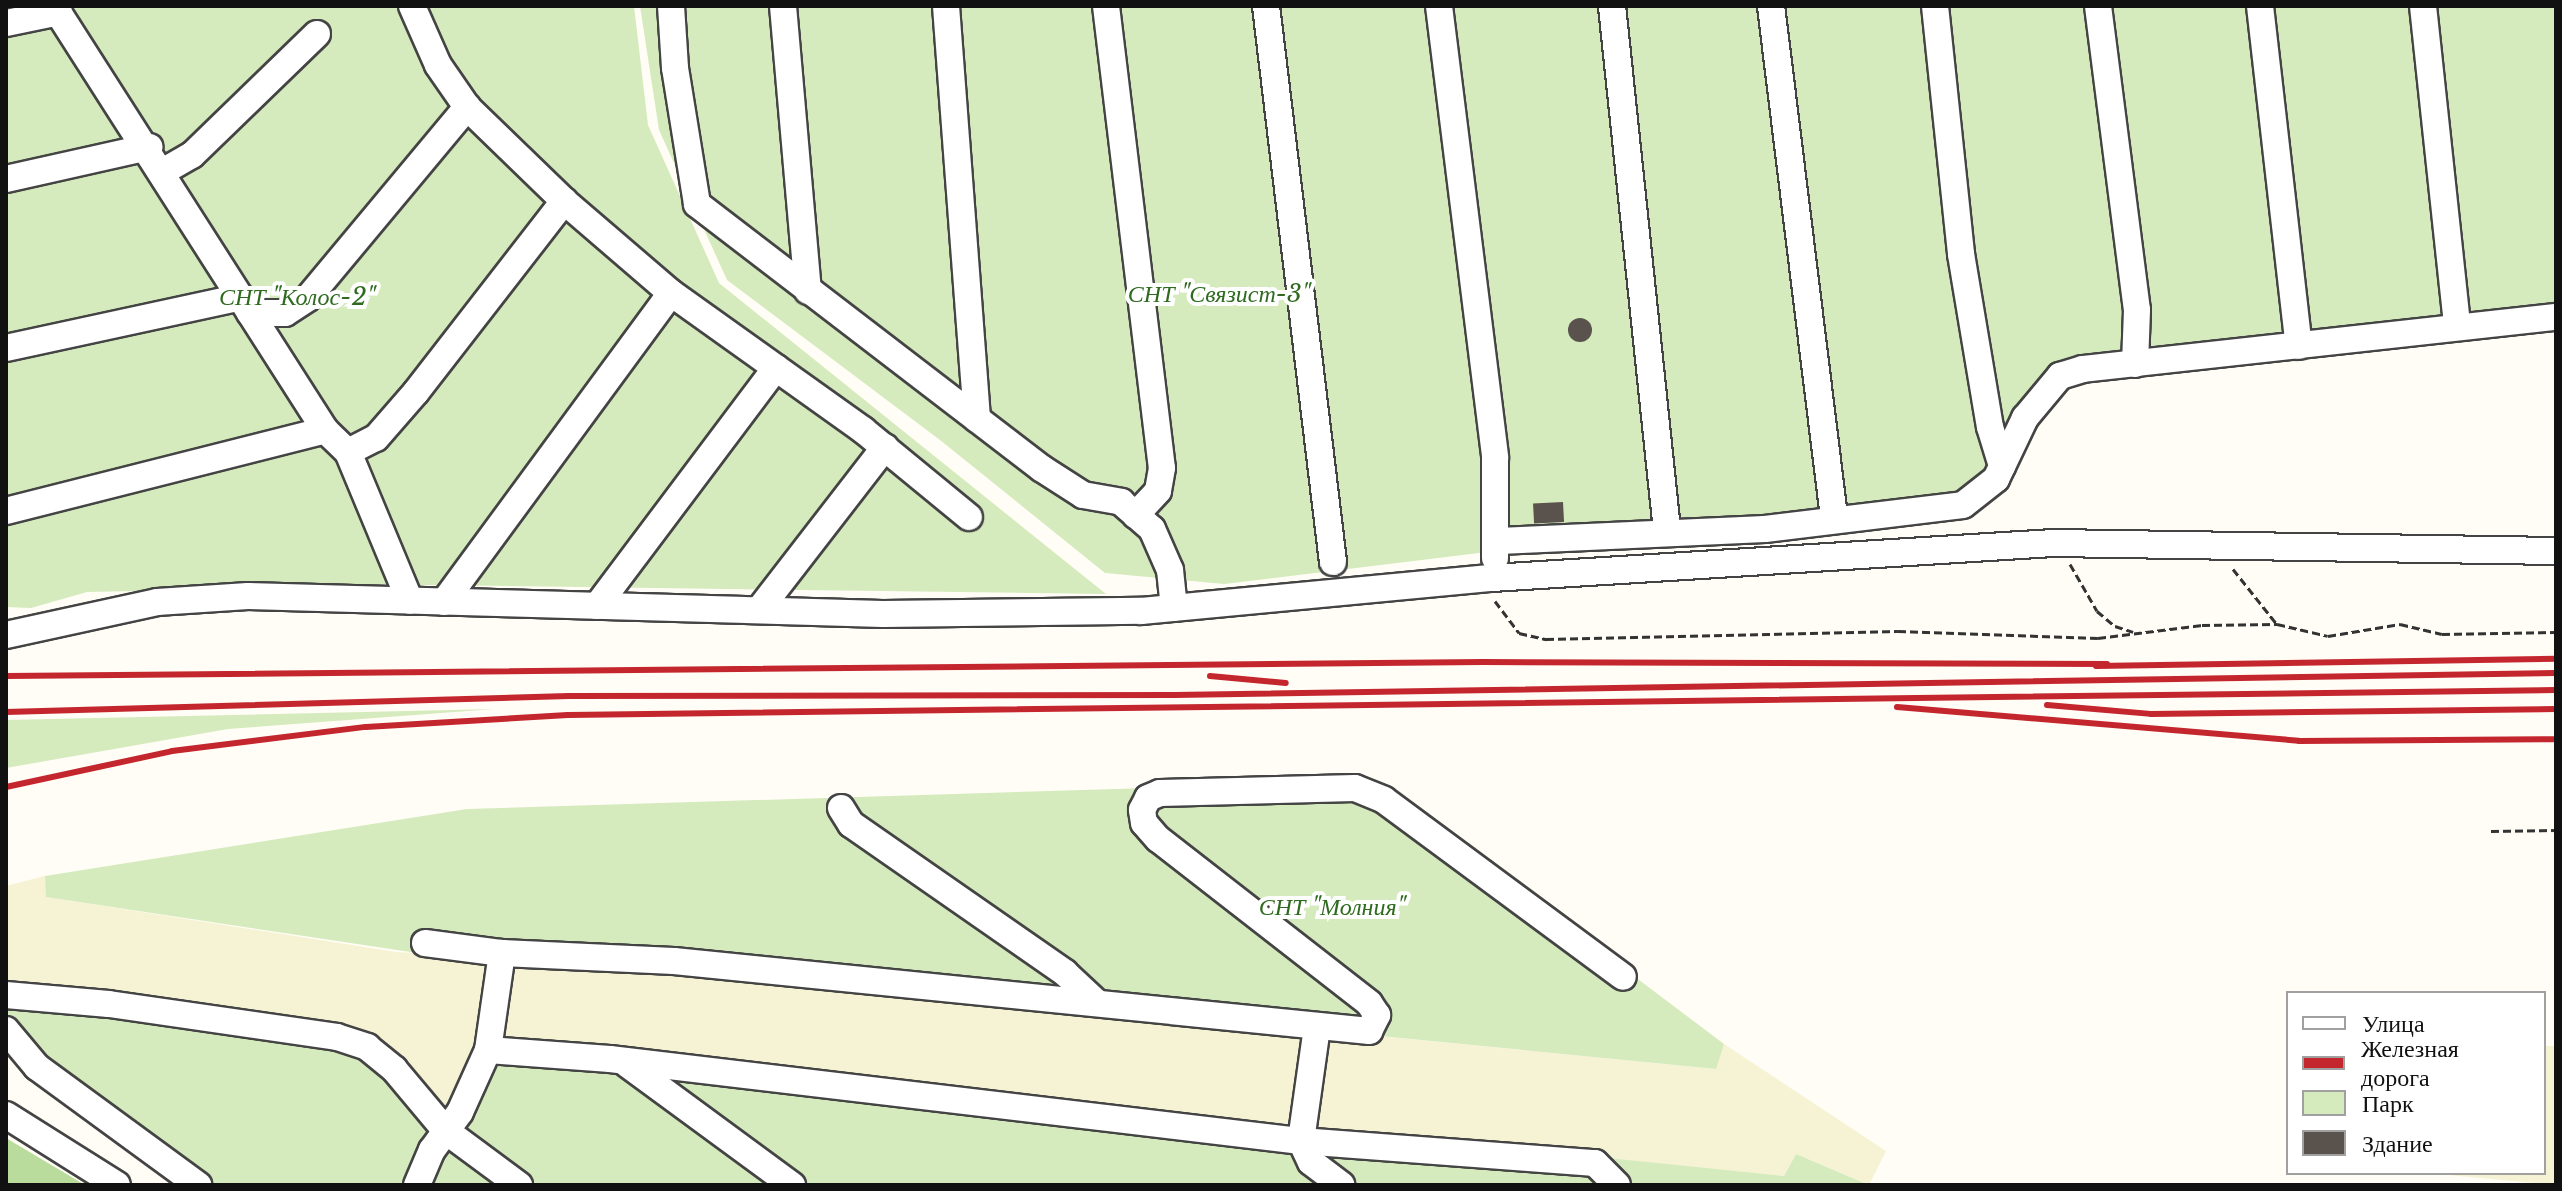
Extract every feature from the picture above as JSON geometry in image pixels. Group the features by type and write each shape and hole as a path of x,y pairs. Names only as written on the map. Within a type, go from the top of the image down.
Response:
{"street":[{"path":"412,6 438,65 467,107 564,201 671,293 885,447 969,517"},
{"path":"671,6 677,83 697,204 977,419 1083,495 1121,502 1152,529 1170,570 1174,608"},
{"path":"783,6 808,291"},
{"path":"946,6 977,419"},
{"path":"1106,6 1162,468 1158,491 1136,515"},
{"path":"1266,6 1333,562"},
{"path":"1439,6 1495,458 1499,541 1492,578"},
{"path":"1612,6 1667,530"},
{"path":"1771,6 1834,517"},
{"path":"1935,6 1961,254 1990,427 2002,466"},
{"path":"2098,6 2137,310 2135,364"},
{"path":"2260,6 2299,346"},
{"path":"2423,6 2457,326"},
{"path":"6,23 56,9 149,147 325,430 348,452 410,601"},
{"path":"164,171 192,155 317,34"},
{"path":"6,348 245,305 285,313 308,298 467,107"},
{"path":"6,179 149,147"},
{"path":"348,452 376,438 416,392 564,201"},
{"path":"444,602 671,293"},
{"path":"1499,541 1667,530 1765,529 1834,517 1963,505 1978,497 2002,466 2025,418 2060,376 2135,364 2556,317"},
{"path":"597,606 776,368"},
{"path":"6,511 325,430"},
{"path":"759,610 885,447"},
{"path":"6,635 157,602 248,596 883,614 1174,608 1492,578 2053,543 2556,551"},
{"path":"425,943 502,953 674,961 1369,1031 1377,1015 1369,1003 1158,839 1144,823 1148,798 1160,793 1369,790 1623,977"},
{"path":"841,808 851,824 1065,973 1096,1002"},
{"path":"417,1185 422,1167 446,1131 488,1050 502,953"},
{"path":"6,995 68,998 337,1037 376,1051 446,1131 519,1185"},
{"path":"1317,1027 1301,1141 1311,1162 1341,1185"},
{"path":"6,1030 48,1075 198,1185"},
{"path":"488,1050 624,1062 1301,1141 1595,1163 1617,1185"},
{"path":"624,1062 792,1185"},
{"path":"6,1115 117,1185"}],"path":[{"path":"2053,543 2097,611 2115,626 2136,633"},
{"path":"2207,545 2227,561 2277,624"},
{"path":"1492,578 1504,619 1519,633 1546,639 1898,631 2098,638 2202,625 2277,624 2328,636 2400,624 2442,634 2556,632"},
{"path":"2491,831 2556,830"}],"shaded area":[{"path":"45,876 47,897 396,952 686,968 1715,1069 1724,1044 1886,1151 1869,1185 1796,1154 1784,1176 1594,1158 450,1119 335,1029 6,979 6,886"},
{"path":"2546,1046 2556,1046 2556,1185 2448,1175 2546,1175"}],"green space":[{"name":"СНТ \"Колос-2\"","path":"6,6 634,6 648,125 719,283 1106,594 425,585 87,592 31,608 6,607"},
{"name":"СНТ \"Связист-3\"","path":"640,6 2556,6 2556,324 2068,378 1996,498 1667,530 1224,584 1105,573 940,440 727,280 659,130"},
{"path":"495,709 228,729 6,768 6,720"},
{"name":"СНТ \"Молния\"","path":"1375,781 1724,1044 1716,1069 686,968 457,959 46,897 45,876 467,809"},
{"path":"6,979 335,1029 449,1118 481,1043 1784,1176 1796,1154 1869,1185 179,1185 19,1067 6,1050"},
{"path":"6,1138 85,1185 6,1185"}],"building":[{"path":"1580,318 1589,321 1592,330 1589,339 1580,342 1571,339 1568,330 1571,321"},
{"path":"1563,502 1564,522 1534,524 1533,504"}],"railway":[{"path":"2096,666 2556,659"},
{"path":"6,676 1483,662 2107,664"},
{"path":"6,712 569,696 1174,695 2556,673"},
{"path":"1210,676 1286,683"},
{"path":"6,787 172,751 366,727 568,715 2556,690"},
{"path":"2047,705 2151,714 2556,709"},
{"path":"1897,707 2299,741 2556,739"}]}
